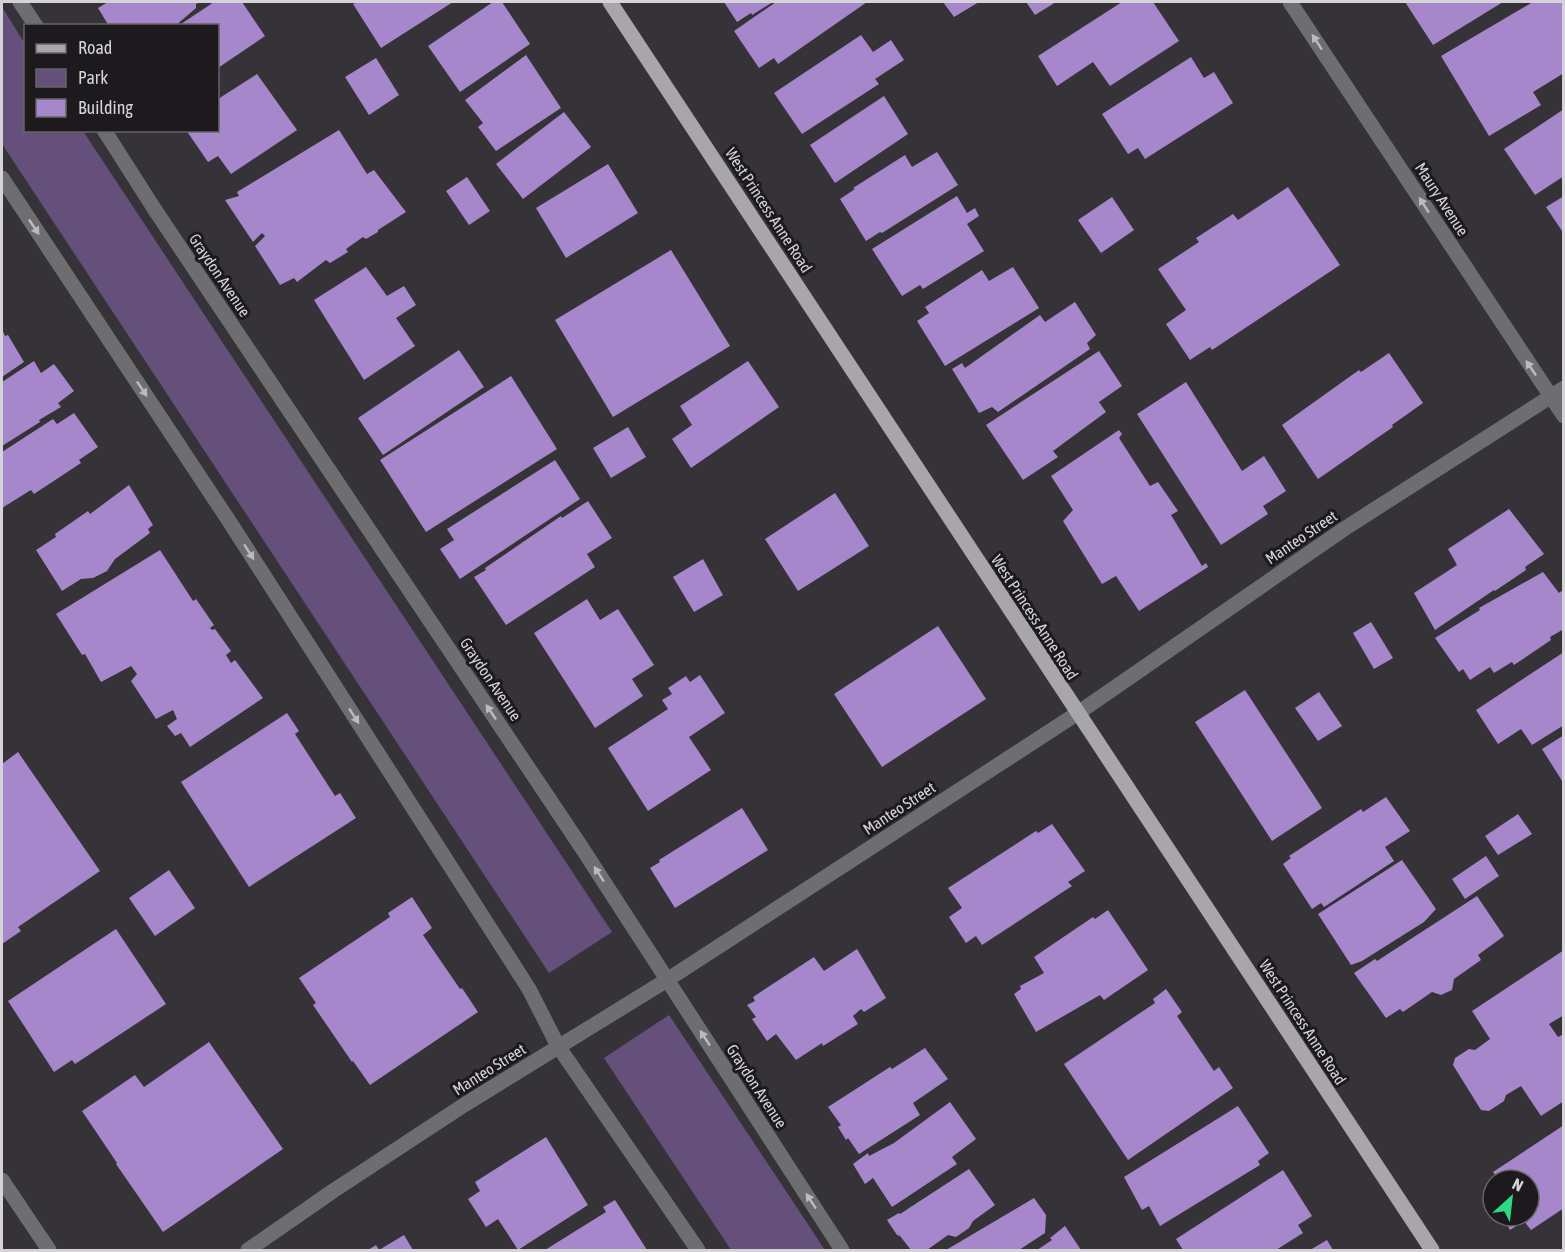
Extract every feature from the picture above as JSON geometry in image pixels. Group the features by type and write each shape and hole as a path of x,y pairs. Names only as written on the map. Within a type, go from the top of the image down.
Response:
{"main road":[{"name":"West Princess Anne Road","path":"610,2 1432,1251"}],"street":[{"path":"20,2 35,24"},
{"name":"Maury Avenue","path":"1290,2 1563,416"},
{"name":"Graydon Avenue","path":"105,132 576,838 842,1251"},
{"path":"2,178 231,524 522,979 558,1046 698,1251"},
{"name":"Manteo Street","path":"248,1251 333,1191 464,1105 667,980 1078,713 1344,529 1563,388"},
{"path":"2,1180 49,1251"}],"green space":[{"path":"2,7 24,42 24,132 84,132 612,932 549,973 2,144"},
{"path":"669,1015 825,1250 731,1250 604,1058"}],"building":[{"path":"108,2 200,2 177,24 108,24 98,8"},
{"path":"214,2 242,2 265,36 219,67 219,24 181,24"},
{"path":"358,2 453,2 381,48 353,4"},
{"path":"493,2 502,2 530,44 460,92 428,46"},
{"path":"724,2 773,2 737,22"},
{"path":"776,2 867,2 778,64 774,58 759,68 734,31"},
{"path":"943,2 979,2 954,17"},
{"path":"1026,2 1056,2 1035,15"},
{"path":"1122,2 1153,2 1179,41 1110,86 1093,62 1057,86 1038,56"},
{"path":"1405,2 1503,2 1433,45"},
{"path":"1533,2 1564,2 1564,73 1533,92 1541,105 1489,136 1441,56"},
{"path":"861,35 873,52 891,40 904,60 875,79 879,84 802,134 774,93"},
{"path":"526,55 561,108 496,151 478,127 483,123 465,100"},
{"path":"1191,57 1204,78 1214,72 1233,103 1145,159 1138,148 1128,154 1102,114"},
{"path":"376,58 399,95 369,115 345,77"},
{"path":"257,74 297,130 231,174 218,156 208,162 187,132 219,132 219,98"},
{"path":"884,96 908,134 835,183 810,145"},
{"path":"1564,109 1564,176 1535,195 1504,149"},
{"path":"564,112 591,147 523,199 496,164"},
{"path":"339,130 367,174 374,170 406,212 366,239 363,237 346,249 348,252 330,263 326,260 297,282 294,278 280,285 255,246 265,236 262,233 253,242 225,200 239,196 237,192"},
{"path":"937,152 958,185 866,241 840,199 855,189 853,188 905,155 912,167"},
{"path":"608,164 638,213 566,258 536,208"},
{"path":"467,177 490,211 469,225 446,191"},
{"path":"1288,187 1340,265 1212,350 1210,347 1190,360 1166,324 1186,310 1158,269 1199,242 1196,238 1233,214 1238,220"},
{"path":"957,196 967,213 975,208 979,216 967,224 984,251 923,289 920,285 902,296 872,249"},
{"path":"1564,196 1564,234 1546,207"},
{"path":"1112,197 1134,230 1101,253 1078,220"},
{"path":"671,250 730,346 613,417 555,320"},
{"path":"366,267 387,296 404,286 416,305 396,318 415,346 364,380 314,300"},
{"path":"1013,267 1039,308 945,366 917,321 929,313 925,307 982,270 989,281"},
{"path":"1075,302 1096,335 1087,343 1090,349 998,412 992,407 979,413 952,369 962,363 965,368 1040,315 1045,322"},
{"path":"2,329 24,362 2,377"},
{"path":"459,350 484,387 383,455 358,418"},
{"path":"1099,351 1122,386 1099,402 1106,412 1053,451 1058,457 1023,480 986,425"},
{"path":"1389,353 1423,403 1392,425 1393,427 1318,479 1282,425 1359,370 1361,372"},
{"path":"34,361 41,373 54,364 74,391 58,403 61,407 2,446 2,382"},
{"path":"748,361 779,407 691,468 672,439 692,425 680,406"},
{"path":"511,376 557,449 426,532 380,460"},
{"path":"1186,382 1242,471 1264,456 1286,491 1263,506 1268,514 1221,545 1137,414"},
{"path":"74,413 98,447 79,460 81,463 34,494 31,490 2,508 2,452 53,419 57,424"},
{"path":"628,427 646,457 611,478 593,448"},
{"path":"1119,430 1122,434 1119,438 1150,486 1158,482 1178,511 1171,515 1202,566 1206,563 1208,567 1139,611 1116,576 1102,584 1063,521 1073,510 1051,476"},
{"path":"555,460 580,499 460,579 440,549 454,540 447,529"},
{"path":"129,485 153,525 148,529 150,533 115,559 107,571 93,578 81,579 62,591 36,550 56,537 55,534 88,511 90,514"},
{"path":"835,493 869,546 798,591 765,539"},
{"path":"588,501 612,538 587,554 595,567 506,625 474,577 561,516 562,518"},
{"path":"1509,509 1544,554 1525,567 1526,570 1435,630 1414,593 1457,565 1448,549"},
{"path":"160,550 193,601 196,599 214,625 210,628 215,629 231,651 226,655 231,663 235,660 263,698 190,747 181,733 175,736 167,726 177,719 173,710 156,719 131,681 137,674 131,666 101,682 85,654 82,655 56,614"},
{"path":"703,559 723,595 694,612 673,577"},
{"path":"1543,572 1559,593 1561,591 1564,594 1564,629 1514,665 1512,662 1494,673 1490,667 1470,680 1463,669 1459,672 1435,638 1480,610 1479,608"},
{"path":"587,599 600,620 618,609 654,665 632,679 643,696 595,728 534,633"},
{"path":"1371,622 1393,658 1374,669 1353,633"},
{"path":"938,626 986,699 882,767 834,694"},
{"path":"1564,652 1564,725 1532,745 1521,729 1498,744 1476,710"},
{"path":"700,675 725,713 689,737 711,770 648,811 608,748 668,709 662,700 672,694 668,688 686,676 690,682"},
{"path":"1245,690 1322,808 1272,841 1195,722"},
{"path":"1319,692 1342,726 1318,741 1295,708"},
{"path":"287,713 299,731 295,734 335,796 340,793 356,818 249,887 181,782"},
{"path":"1564,735 1564,784 1542,749"},
{"path":"18,752 100,871 18,927 21,931 2,944 2,764"},
{"path":"1386,797 1410,831 1385,847 1394,861 1324,907 1321,903 1312,909 1283,864 1291,858 1289,856 1361,809 1363,812"},
{"path":"742,808 768,850 675,908 650,868"},
{"path":"1518,814 1532,834 1498,855 1485,836"},
{"path":"1052,824 1085,871 1068,882 1072,886 982,945 976,936 966,943 949,917 962,908 948,888 1036,831 1038,833"},
{"path":"1486,856 1499,876 1465,899 1452,879"},
{"path":"1402,860 1436,909 1424,922 1362,961 1351,965 1318,914"},
{"path":"169,870 195,908 155,936 129,898"},
{"path":"1477,896 1504,936 1478,955 1481,960 1454,979 1452,990 1441,995 1432,992 1403,1012 1400,1009 1386,1018 1354,973 1375,959 1377,961"},
{"path":"412,897 432,928 423,935 478,1012 370,1085 313,1005 316,1003 299,978 390,917 388,913"},
{"path":"1108,910 1148,970 1104,1000 1100,995 1036,1032 1014,994 1021,989 1020,986 1044,973 1034,957 1093,917 1095,919"},
{"path":"116,929 166,1004 75,1064 72,1060 54,1072 8,1001"},
{"path":"857,949 886,998 864,1012 861,1009 853,1016 858,1024 796,1060 776,1034 767,1041 752,1019 756,1017 747,1005 755,1001 753,997 814,957 824,971"},
{"path":"1564,950 1564,1015 1549,1024 1558,1037 1564,1034 1564,1101 1541,1116 1521,1086 1506,1095 1504,1101 1489,1111 1481,1110 1453,1065 1455,1058 1469,1049 1475,1050 1490,1039 1472,1011"},
{"path":"1166,989 1182,1012 1177,1016 1214,1071 1219,1067 1233,1088 1128,1160 1064,1064 1155,1003 1153,999"},
{"path":"209,1042 283,1149 163,1232 82,1111 135,1075 144,1087"},
{"path":"925,1048 948,1079 913,1103 920,1115 859,1154 848,1138 846,1140 838,1127 841,1125 828,1107 890,1067 892,1069"},
{"path":"950,1102 976,1139 952,1157 957,1164 892,1207 873,1178 865,1184 853,1164 868,1153 869,1156 894,1143"},
{"path":"1238,1106 1269,1153 1258,1161 1260,1165 1160,1226 1149,1206 1142,1210 1124,1177"},
{"path":"1564,1125 1564,1208 1541,1223 1541,1168 1499,1168"},
{"path":"546,1137 588,1205 518,1250 498,1219 486,1227 468,1199 480,1191 475,1182"},
{"path":"969,1169 995,1205 956,1237 948,1235 927,1250 911,1250 887,1220"},
{"path":"1283,1170 1312,1216 1298,1225 1303,1233 1276,1250 1183,1250 1176,1239"},
{"path":"1034,1198 1046,1215 1045,1233 1019,1250 946,1250"},
{"path":"615,1200 647,1250 545,1250 606,1212 603,1207"},
{"path":"1065,1226 1081,1250 1037,1250 1052,1240 1050,1238"},
{"path":"404,1235 413,1250 379,1250"},
{"path":"1327,1240 1333,1250 1310,1250"},
{"path":"376,1245 379,1250 368,1250"}]}
